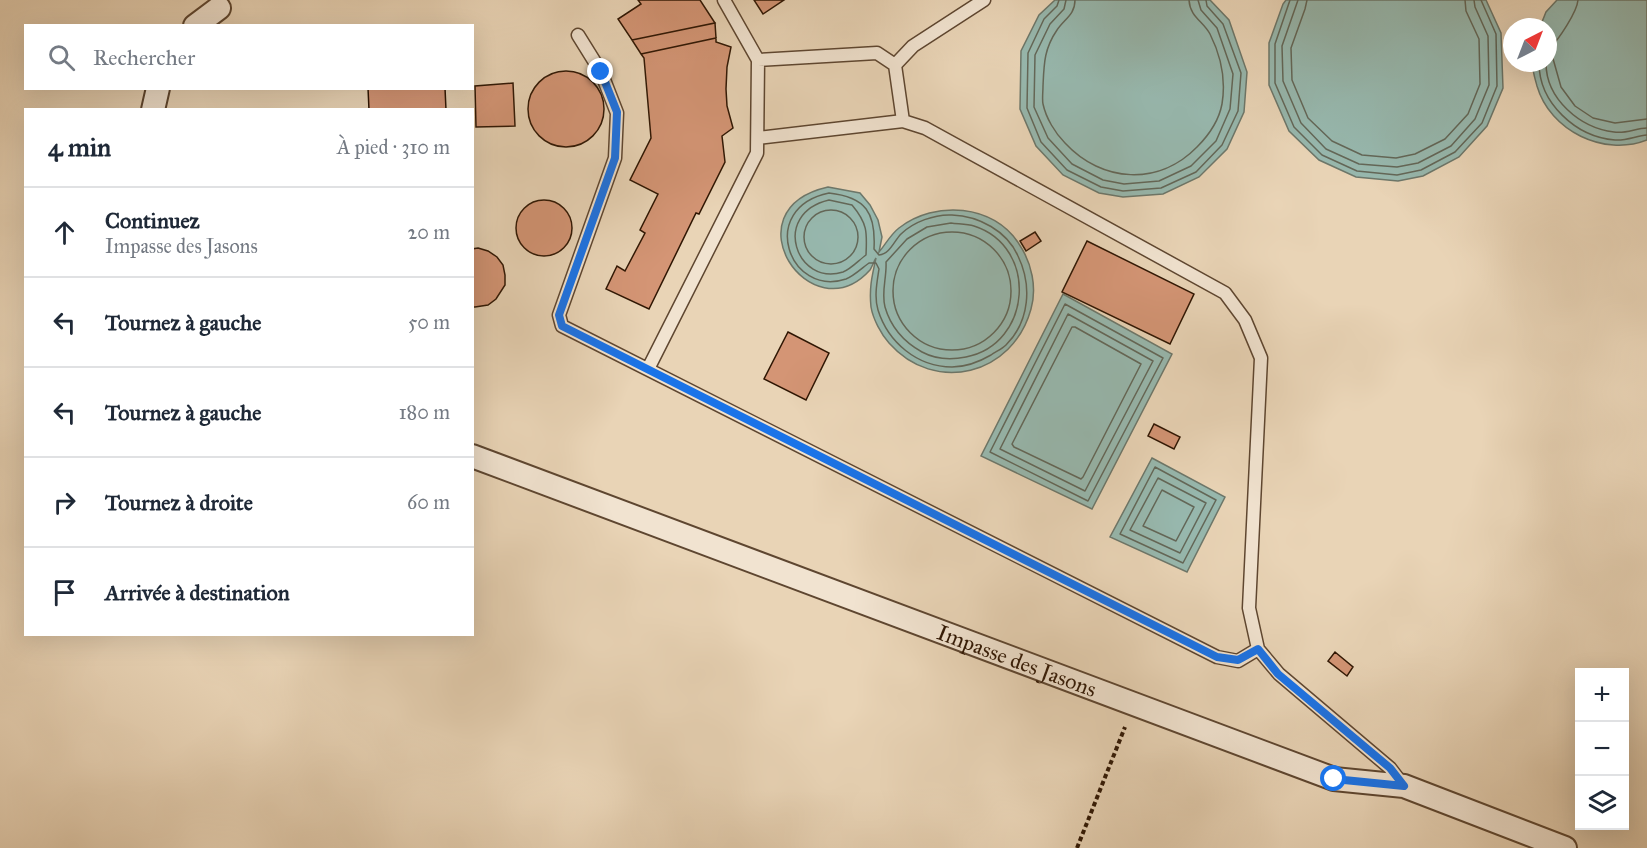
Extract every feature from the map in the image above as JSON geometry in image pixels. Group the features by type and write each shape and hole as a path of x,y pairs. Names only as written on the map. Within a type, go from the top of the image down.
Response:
{"street":[{"path":"198,24 225,4"},
{"path":"153,108 158,90"},
{"name":"Impasse des Jasons","path":"474,457 1334,779 1404,786 1565,848"}],"lane":[{"path":"648,369 757,153 759,138 758,60 724,0"},
{"path":"895,65 913,46 984,0"},
{"path":"578,35 601,72 617,112 615,158 559,315 562,326 1217,657 1238,660 1258,649"},
{"path":"758,60 877,53 895,65 903,121"},
{"path":"759,138 903,121 925,128 1225,293 1245,320 1261,358 1249,608 1258,649 1278,674 1390,768 1404,786"}],"path":[{"path":"1077,848 1134,704"}],"water":[{"path":"1055,0 1210,0 1229,20 1247,72 1244,112 1227,149 1199,177 1163,194 1123,197 1099,193 1063,175 1036,146 1020,109 1021,51 1039,15"},
{"path":"1286,0 1486,0 1501,33 1503,88 1487,126 1459,157 1423,176 1398,181 1356,177 1319,160 1289,131 1269,85 1269,43"},
{"path":"1557,0 1647,0 1647,140 1614,145 1597,142 1566,127 1554,116 1544,102 1534,72 1557,72 1557,18 1544,18"},
{"path":"828,187 860,193 870,205 878,220 882,237 879,252 899,228 929,213 963,210 995,221 1019,244 1032,276 1033,301 1022,332 1008,349 990,362 971,370 949,372 928,369 908,359 889,343 875,321 870,294 876,258 870,270 847,286 824,288 804,278 789,262 781,241 784,219 798,200"},
{"path":"1063,294 1172,354 1092,509 981,456"},
{"path":"1152,458 1225,497 1187,572 1110,537"}],"building":[{"path":"638,0 700,0 715,23 632,40 618,19 641,4"},
{"path":"754,0 784,0 763,14"},
{"path":"715,23 716,38 641,54 632,40"},
{"path":"716,38 716,42 731,47 726,89 727,106 733,128 722,136 725,162 699,214 696,213 649,309 606,289 617,266 625,271 645,233 640,230 658,194 630,180 651,138 644,58 641,54"},
{"path":"574,71 587,77 598,88 604,101 602,124 587,141 574,147 558,147 545,141 530,124 528,101 534,88 551,73"},
{"path":"513,83 515,126 476,127 475,86"},
{"path":"368,90 445,90 446,108 369,108"},
{"path":"544,200 559,205 567,213 572,228 567,243 559,251 544,256 529,251 521,243 516,228 521,213 529,205"},
{"path":"1035,232 1041,241 1026,251 1020,241"},
{"path":"1087,241 1194,294 1170,344 1062,292"},
{"path":"474,249 488,251 497,257 503,265 505,285 496,299 488,305 474,307"},
{"path":"788,332 829,353 806,400 764,379"},
{"path":"1154,424 1180,437 1174,449 1148,436"},
{"path":"1335,652 1353,667 1347,676 1328,661"}],"route":[{"path":"601,72 617,112 615,158 559,315 562,326 1217,657 1238,660 1258,649 1278,674 1331,716 1390,768 1404,786 1334,779"}]}
